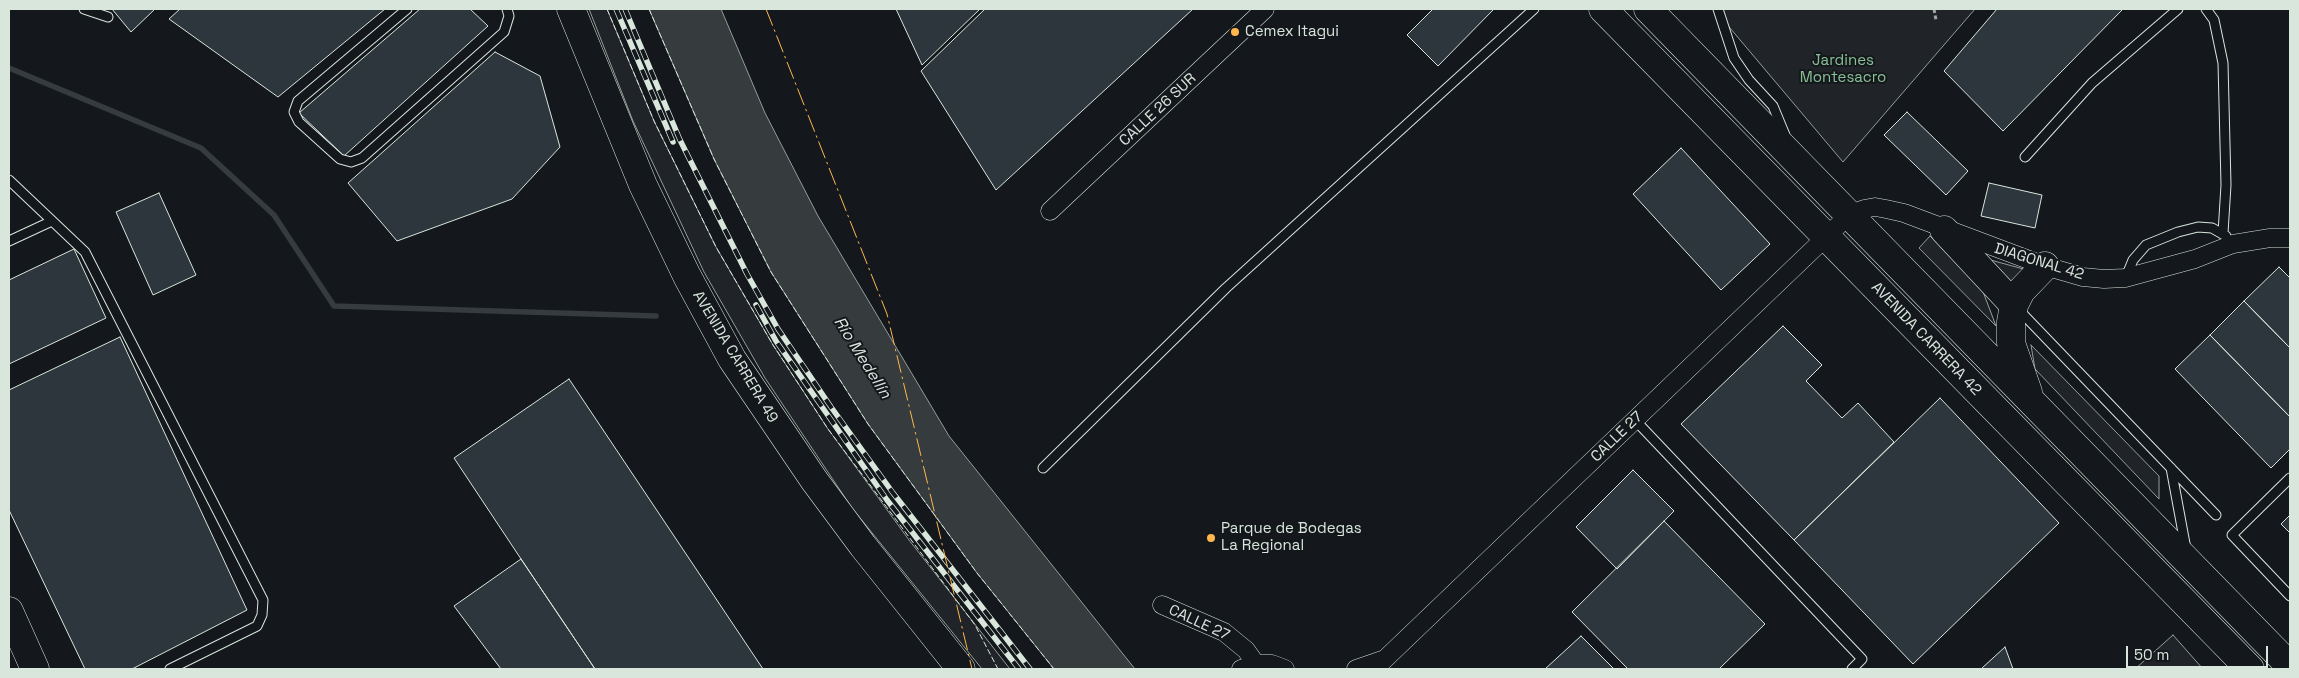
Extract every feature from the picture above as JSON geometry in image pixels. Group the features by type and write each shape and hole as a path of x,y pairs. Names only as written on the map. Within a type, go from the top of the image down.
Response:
{"main road":[{"name":"AVENIDA CARRERA 49","path":"571,9 643,185 687,276 732,359 814,480 863,546 961,669"},
{"name":"AVENIDA CARRERA 42","path":"1602,9 2250,669"},
{"name":"AVENIDA CARRERA 42","path":"1648,9 2290,666"},
{"path":"1944,230 2014,305"},
{"path":"2030,401 2011,343 2011,322 2014,305 2028,282 2045,266"},
{"path":"9,611 36,669"}],"street":[{"name":"CALLE 26 SUR","path":"1050,211 1265,9"},
{"name":"DIAGONAL 42","path":"1849,215 1869,208 1904,213 1944,230 2045,266 2083,277 2104,279 2125,278 2195,259 2228,239 2290,238"},
{"name":"CALLE 27","path":"1356,669 1380,664 1849,215"},
{"name":"CALLE 27","path":"1162,605 1224,632 1236,640 1248,666 1272,664 1285,669"}],"lane":[{"path":"84,9 108,17"},
{"path":"407,9 298,101 294,112 299,122 340,159 351,162 362,158 504,32 509,16 507,9"},
{"path":"1043,468 1226,288 1534,9"},
{"path":"1718,9 1734,58 1749,80 1773,106 1799,164"},
{"path":"2025,157 2092,83 2178,9"},
{"path":"2206,9 2214,20 2223,62 2228,239"},
{"path":"9,180 84,252 263,600 262,615 257,626 170,669"},
{"path":"9,241 52,221"},
{"path":"2125,278 2133,260 2146,245 2178,232 2198,227 2212,228 2228,239"},
{"path":"2014,305 2216,515"},
{"path":"1635,420 1862,659 1852,669"},
{"path":"2171,468 2188,562"},
{"path":"2290,478 2232,535 2290,596"}],"path":[{"path":"1934,9 1936,20"}],"green space":[{"path":"589,9 607,9 654,121 716,247 773,345 828,429 909,540 1010,669 982,669 852,508 765,378 704,272 633,121"},
{"name":"Jardines Montesacro","path":"1714,9 1975,9 1843,162"},
{"path":"1930,236 1982,289 1996,326 1919,248"},
{"path":"1987,259 2027,270 2012,284"},
{"path":"2031,345 2159,476 2159,499 2035,369"},
{"path":"2173,635 2203,669 2135,669"}],"water":[{"name":"Río Medellín","path":"649,9 721,9 765,113 818,216 949,436 1135,669 1054,669 977,573 868,424 771,272 714,159"}],"building":[{"path":"112,9 155,9 131,32"},
{"path":"180,9 385,9 278,97 169,19"},
{"path":"420,9 470,9 488,26 344,156 299,113"},
{"path":"896,9 980,9 922,65"},
{"path":"985,9 1193,9 996,190 921,71"},
{"path":"1433,9 1494,9 1438,66 1407,35"},
{"path":"1997,9 2123,9 2003,131 1944,71"},
{"path":"495,52 540,76 560,147 512,199 397,241 348,183"},
{"path":"1907,112 1968,171 1946,195 1884,135"},
{"path":"1681,148 1770,244 1721,290 1633,194"},
{"path":"1989,183 2042,195 2035,228 1981,216"},
{"path":"159,193 196,275 153,295 116,212"},
{"path":"74,249 106,318 9,364 9,280"},
{"path":"2279,267 2290,278 2290,348 2244,301"},
{"path":"2244,301 2290,348 2290,417 2210,335"},
{"path":"1783,326 1822,365 1806,381 1842,418 1858,403 1894,442 1794,540 1681,424"},
{"path":"2210,335 2290,417 2290,449 2271,468 2175,369"},
{"path":"120,337 247,610 132,669 85,669 9,510 9,390"},
{"path":"569,379 763,669 595,669 521,559 454,458"},
{"path":"1940,398 2059,523 1913,664 1794,540"},
{"path":"1633,470 1674,511 1617,569 1576,527"},
{"path":"2290,515 2290,533 2281,524"},
{"path":"1664,521 1765,624 1719,669 1628,669 1572,612"},
{"path":"521,559 595,669 501,669 454,606"},
{"path":"1581,636 1614,669 1545,669"},
{"path":"2005,647 2013,669 1981,669"}],"waterway":[{"path":"9,68 201,148 274,215 334,306 656,316"}],"railway":[{"path":"616,9 673,142"},
{"path":"625,9 680,140 747,274 778,329 893,493 1030,669"},
{"path":"756,305 776,341 887,500 1019,669"}],"fence":[{"path":"607,9 654,121 716,247 773,345 828,429 975,625 998,669"},
{"path":"649,9 714,159 771,272 868,424 977,573 1054,669"}],"power":[{"path":"766,9 887,314 972,669"}],"place":[{"name":"Cemex Itagui","path":"1235,32"},
{"name":"Parque de Bodegas La Regional","path":"1211,538"}]}
